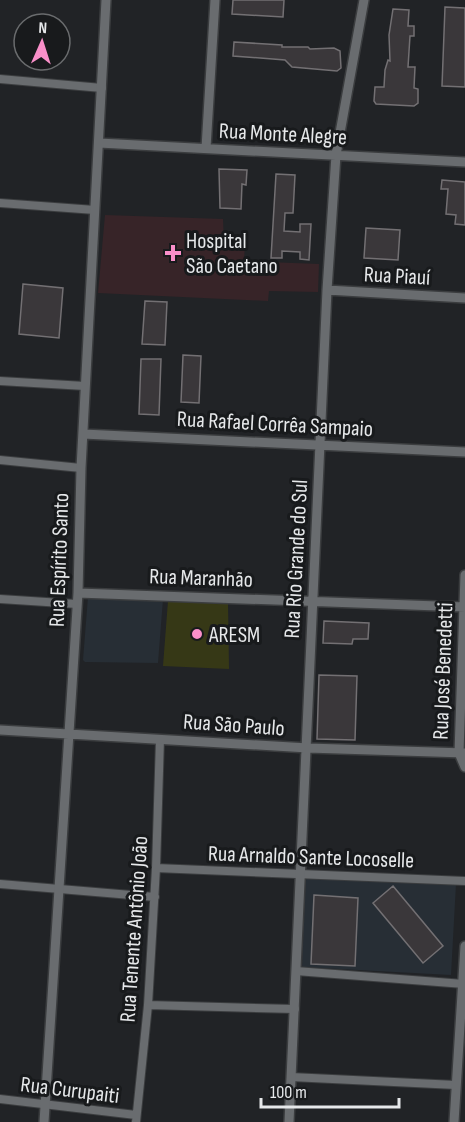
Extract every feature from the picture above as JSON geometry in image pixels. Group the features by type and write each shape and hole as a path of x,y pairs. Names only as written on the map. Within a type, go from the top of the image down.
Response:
{"street":[{"name":"Rua Espírito Santo","path":"44,1122 78,592 81,468 106,0"},
{"path":"206,148 215,0"},
{"name":"Rua Rio Grande do Sul","path":"290,1122 327,290 336,155 364,0"},
{"path":"0,79 102,88"},
{"name":"Rua Monte Alegre","path":"99,142 465,162"},
{"path":"0,203 95,210"},
{"name":"Rua Piauí","path":"327,290 465,298"},
{"path":"0,381 86,386"},
{"name":"Rua Rafael Corrêa Sampaio","path":"83,434 465,452"},
{"path":"0,460 81,468"},
{"name":"Rua José Benedetti","path":"465,575 462,753 465,767"},
{"name":"Rua Maranhão","path":"78,592 464,607"},
{"path":"0,599 77,604"},
{"name":"Rua São Paulo","path":"0,730 308,748 462,753"},
{"name":"Rua Tenente Antônio João","path":"136,1118 148,1005 156,868 160,739"},
{"name":"Rua Arnaldo Sante Locoselle","path":"156,868 465,881"},
{"path":"0,884 154,897"},
{"path":"454,1122 465,946"},
{"path":"296,971 464,984"},
{"path":"148,1005 295,1009"},
{"path":"291,1077 456,1084"},
{"name":"Rua Curupaiti","path":"0,1099 136,1118"}],"shaded area":[{"name":"Hospital São Caetano","path":"105,215 223,219 224,244 245,244 244,261 319,264 318,292 269,291 268,301 98,293"},
{"path":"88,597 163,599 158,663 85,662 83,660"},
{"path":"306,876 456,884 451,975 302,967"}],"green space":[{"name":"ARESM","path":"168,601 228,602 229,669 163,666"}],"building":[{"path":"233,0 284,0 283,17 232,14"},
{"path":"445,7 465,8 465,87 442,86"},
{"path":"393,9 409,10 408,26 414,26 414,36 410,36 408,67 415,67 414,88 418,89 418,103 414,106 376,104 374,101 375,87 384,87 385,70 388,60 390,61 389,35"},
{"path":"234,42 308,47 310,49 334,48 340,51 341,68 337,71 292,67 285,60 233,56"},
{"path":"219,169 247,170 246,185 242,184 241,209 220,208"},
{"path":"276,174 295,175 293,213 285,213 284,231 300,232 300,224 311,224 309,260 300,259 300,252 282,251 282,258 271,258"},
{"path":"442,180 465,182 465,225 455,224 456,215 446,214 448,189 441,189"},
{"path":"366,228 400,230 398,260 364,258"},
{"path":"23,284 63,288 59,338 19,334"},
{"path":"145,301 167,302 165,345 142,344"},
{"path":"183,355 201,356 199,403 181,402"},
{"path":"141,359 161,359 159,415 139,414"},
{"path":"324,621 369,623 368,639 353,639 352,644 323,643"},
{"path":"319,675 357,676 355,740 317,739"},
{"path":"393,886 443,946 423,963 373,903"},
{"path":"314,895 358,898 355,966 311,964"}],"place":[{"name":"Hospital São Caetano","path":"173,253"},
{"name":"ARESM","path":"197,634"}]}
